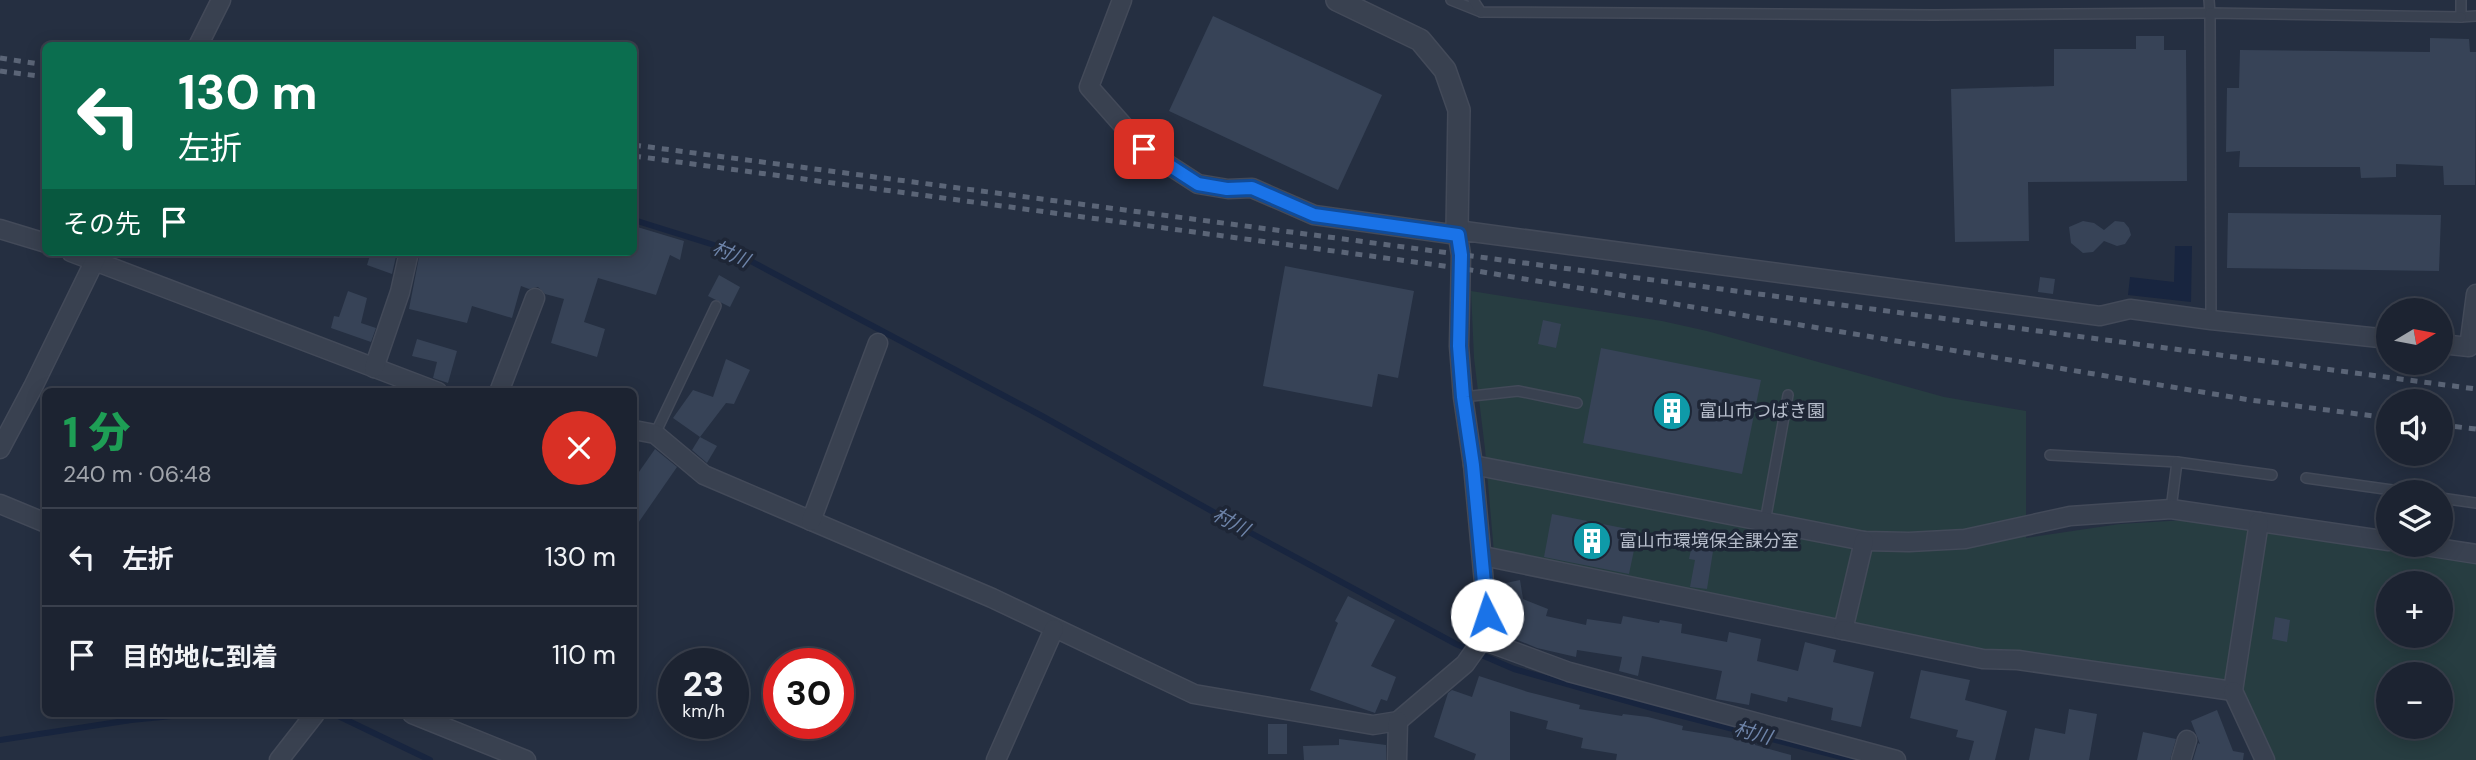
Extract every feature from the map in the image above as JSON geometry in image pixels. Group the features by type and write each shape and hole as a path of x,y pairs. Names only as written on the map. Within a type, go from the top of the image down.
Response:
{"street":[{"path":"200,42 221,0"},
{"path":"1122,0 1089,87 1144,149 1198,184 1227,189 1252,188 1314,215 2100,316 2130,309 2376,338"},
{"path":"637,430 654,434 704,475 992,598 1194,694 1373,725 1398,721 1466,662 1482,641 1487,615 1483,556 1459,346 1459,110 1445,70 1420,40 1337,0"},
{"path":"0,229 42,242"},
{"path":"374,368 400,292 408,256"},
{"path":"0,449 39,390 97,257 427,388"},
{"path":"2454,345 2469,347 2476,294"},
{"path":"501,388 535,298"},
{"path":"811,521 878,343"},
{"path":"1473,465 1864,541 1965,539 2070,516 2171,509 2376,539"},
{"path":"0,504 42,521"},
{"path":"2259,522 2233,691 2265,760"},
{"path":"1843,630 1864,541"},
{"path":"2453,550 2476,554"},
{"path":"1483,556 1983,659 2018,660 2233,691"},
{"path":"996,760 1054,629"},
{"path":"1482,641 1569,671 1896,760"},
{"path":"279,760 312,717"},
{"path":"418,717 526,760"},
{"path":"1396,760 1398,721"},
{"path":"2181,760 2187,740"}],"lane":[{"path":"1451,0 1481,12 1934,16 2210,13 2476,16"},
{"path":"1473,0 1481,12"},
{"path":"2209,0 2211,320"},
{"path":"2461,0 2461,17"},
{"path":"654,434 716,306"},
{"path":"1463,397 1518,391 1577,403"},
{"path":"1765,522 1788,395"},
{"path":"2050,455 2177,462 2273,475"},
{"path":"2171,509 2177,462"},
{"path":"2306,478 2376,488"},
{"path":"2453,500 2476,503"}],"green space":[{"path":"1471,291 1662,321 1944,397 2026,411 2026,538 2120,524 2185,520 2376,547 2376,557 2448,557 2476,561 2476,760 2272,760 2226,680 1979,651 1494,553 1474,358"}],"water":[{"path":"2175,246 2192,246 2191,302 2128,295 2130,277 2174,282"}],"building":[{"path":"1213,16 1382,95 1338,190 1169,111"},
{"path":"2136,36 2164,36 2164,50 2186,50 2187,181 2028,182 2029,241 1955,242 1951,89 2054,86 2054,49 2136,49"},
{"path":"2430,38 2469,39 2470,52 2476,52 2475,185 2444,185 2443,166 2396,164 2396,177 2361,178 2360,167 2239,167 2240,151 2226,152 2227,88 2239,88 2240,50 2430,52"},
{"path":"2228,213 2441,215 2439,271 2227,268"},
{"path":"2083,221 2094,223 2104,230 2115,221 2124,222 2131,235 2125,244 2117,246 2104,241 2093,252 2083,253 2071,243 2069,227"},
{"path":"637,227 684,241 680,260 670,255 656,295 598,278 584,322 605,329 597,357 551,343 564,299 545,294 538,287 529,289 521,286 512,318 472,306 467,323 409,309 419,256 637,256"},
{"path":"370,256 396,256 392,274 367,265"},
{"path":"1285,266 1414,291 1398,378 1378,374 1372,407 1263,386"},
{"path":"719,275 740,287 730,307 708,296"},
{"path":"2040,277 2055,279 2053,294 2038,292"},
{"path":"348,291 367,298 361,323 376,328 371,342 331,328 334,316 339,317"},
{"path":"1543,320 1561,324 1556,348 1538,344"},
{"path":"417,339 457,351 448,383 433,378 437,362 412,356"},
{"name":"富山市つばき園","path":"1601,348 1761,380 1742,474 1583,443"},
{"path":"726,359 750,370 734,404 726,403 700,437 673,418 693,390 713,397"},
{"path":"700,437 717,446 707,463 692,450"},
{"path":"655,449 677,467 637,525 637,475"},
{"name":"富山市環境保全課分室","path":"1552,514 1638,531 1629,574 1544,557"},
{"path":"1693,540 1714,545 1707,589 1690,587 1695,560 1689,559"},
{"path":"1520,580 1523,599 1548,609 1546,616 1586,625 1587,619 1621,624 1623,616 1682,624 1681,633 1727,642 1729,632 1761,639 1757,661 1798,671 1805,642 1836,650 1833,662 1874,672 1861,727 1831,720 1833,708 1788,697 1787,702 1751,693 1749,705 1716,699 1722,671 1642,656 1638,676 1619,671 1622,657 1577,650 1576,657 1537,648 1508,636 1514,621 1500,615 1505,603 1501,584"},
{"path":"1348,596 1395,620 1371,666 1396,677 1387,701 1381,699 1375,713 1310,690 1338,623 1335,621"},
{"path":"2275,617 2290,620 2287,642 2272,639"},
{"path":"1921,670 1970,680 1965,700 2007,711 1995,760 1969,760 1974,741 1956,737 1958,730 1910,718"},
{"path":"1479,676 1580,705 1579,709 1648,717 1683,726 1682,730 1755,742 1755,745 1791,755 1791,760 1616,760 1617,754 1581,748 1583,738 1546,729 1548,721 1510,711 1510,760 1474,760 1476,754 1434,737 1448,693 1452,690 1472,697"},
{"path":"2069,709 2097,714 2089,760 2029,760 2035,728 2065,734"},
{"path":"2217,710 2233,751 2244,753 2243,760 2193,760 2198,743 2200,744 2191,721"},
{"path":"1268,724 1287,724 1287,754 1268,754"},
{"path":"2143,732 2176,739 2170,760 2137,760"},
{"path":"1339,739 1386,745 1386,760 1304,760 1303,746 1339,745"}],"waterway":[{"name":"村川","path":"637,221 730,250 1042,416 1456,644 1514,669 1853,760"},
{"path":"0,740 162,717"},
{"path":"340,717 430,760"}],"railway":[{"path":"0,58 42,64"},
{"path":"0,71 42,76"},
{"path":"637,145 2476,389"},
{"path":"637,156 1459,268 2250,400 2376,416"},
{"path":"2453,426 2476,429"}],"place":[{"name":"富山市つばき園","path":"1672,411"},
{"name":"富山市環境保全課分室","path":"1592,541"}],"route":[{"path":"1144,149 1198,184 1227,189 1252,188 1314,215 1458,235 1461,255 1459,346 1483,556 1487,615"}]}
